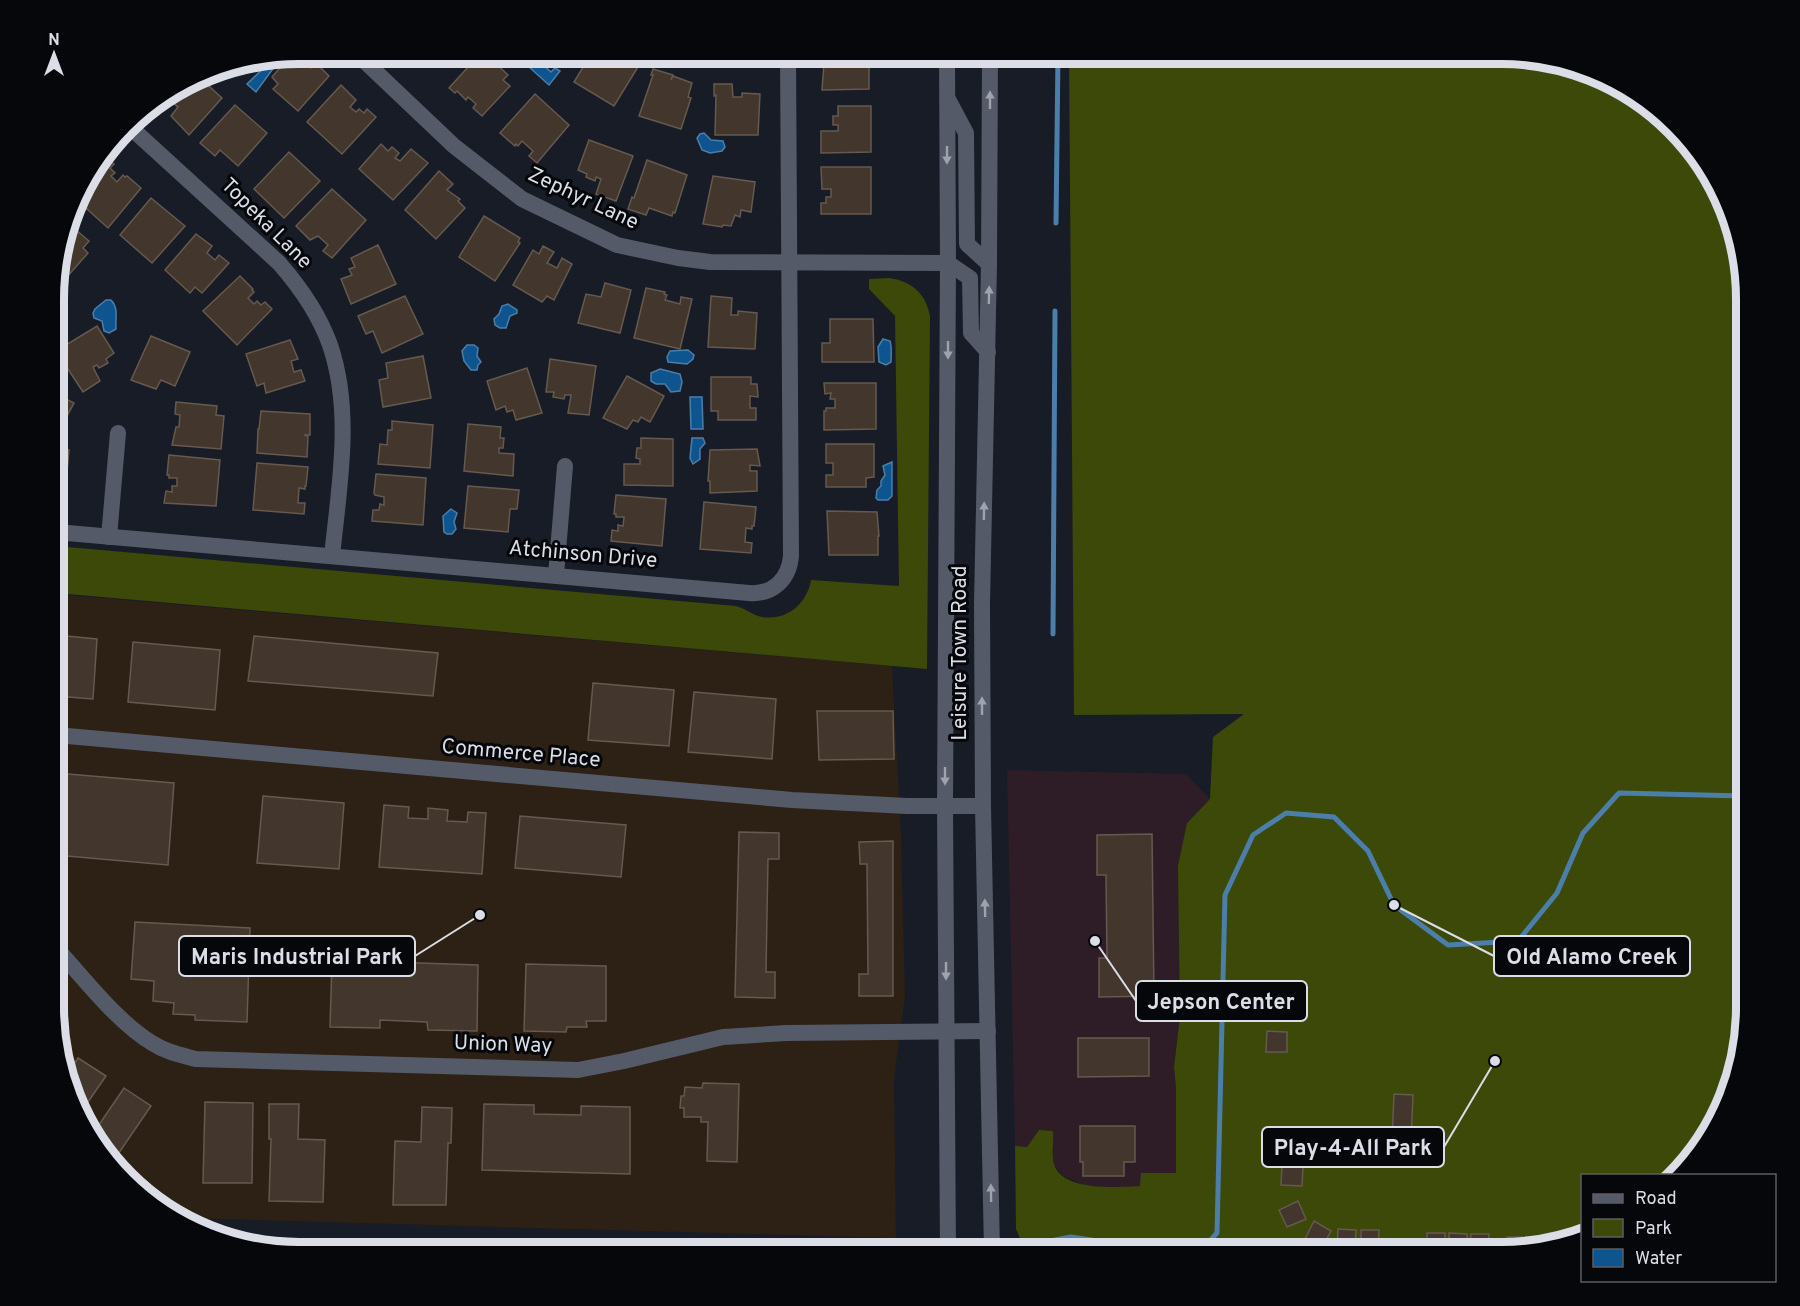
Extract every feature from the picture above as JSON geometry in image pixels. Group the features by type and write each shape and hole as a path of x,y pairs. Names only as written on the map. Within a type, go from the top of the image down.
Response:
{"street":[{"name":"Zephyr Lane","path":"368,64 454,146 522,199 617,244 678,258 710,262 948,263"},
{"name":"Atchinson Drive","path":"64,533 756,594 772,589 785,577 791,556 788,64"},
{"name":"Leisure Town Road","path":"947,64 945,807 948,1242"},
{"name":"Leisure Town Road","path":"990,64 988,352 982,604 983,806 992,1242"},
{"path":"947,97 966,133 968,244 989,264"},
{"name":"Topeka Lane","path":"135,131 279,263 299,286 330,344 339,382 342,411 342,450 332,556"},
{"path":"948,263 970,278 971,333 988,352"},
{"path":"109,537 118,433"},
{"path":"556,575 565,466"},
{"name":"Commerce Place","path":"64,736 803,801 945,807 983,806"},
{"name":"Union Way","path":"64,957 132,1029 171,1053 196,1059 578,1070 723,1036 786,1033 988,1031"}],"shaded area":[{"path":"64,595 892,666 901,835 905,996 894,1080 896,1238 199,1219 157,1193 133,1173 104,1137 82,1096 69,1052 64,1006"},
{"path":"1007,770 1186,774 1210,799 1187,823 1180,1016 1174,1067 1176,1173 1141,1173 1141,1186 1083,1185 1063,1176 1054,1165 1027,1147 1015,1146"}],"green space":[{"path":"1069,64 1515,65 1546,69 1590,82 1631,104 1667,133 1696,169 1718,210 1731,254 1735,285 1736,1006 1731,1052 1718,1096 1696,1137 1667,1173 1581,1174 1581,1227 1546,1237 1515,1241 1022,1242 1016,1229 1015,1146 1027,1147 1039,1130 1053,1131 1054,1164 1059,1173 1079,1184 1105,1187 1140,1186 1141,1173 1176,1173 1174,1067 1180,1016 1178,866 1187,823 1210,799 1213,737 1244,714 1074,715"},
{"path":"889,278 911,285 925,301 930,316 927,669 64,594 64,547 736,606 758,616 768,617 777,617 793,610 805,597 811,580 899,586 895,316 869,289 869,279"}],"water":[{"path":"526,64 542,64 551,72 555,68 560,71 549,85"},
{"path":"275,66 256,92 247,84 264,68"},
{"path":"704,133 711,140 723,141 725,147 722,151 710,153 702,150 697,138"},
{"path":"106,300 111,300 116,310 116,329 109,333 104,331 102,321 94,318 93,313"},
{"path":"508,304 517,310 517,313 510,316 506,328 500,328 495,325 494,319 502,306"},
{"path":"883,339 890,341 891,346 891,362 886,365 879,362 878,347"},
{"path":"467,345 474,345 478,348 477,356 481,362 477,370 471,370 464,361 462,351"},
{"path":"688,350 694,355 687,364 668,362 667,357 670,351"},
{"path":"660,369 680,374 682,382 680,391 671,392 665,384 656,384 651,381 651,373"},
{"path":"690,397 702,397 703,429 691,429"},
{"path":"692,438 703,438 705,443 700,449 700,459 693,464 690,458"},
{"path":"892,462 892,496 888,500 878,500 877,490 885,475 883,466"},
{"path":"451,509 457,513 454,522 456,529 452,534 447,534 444,532 443,516"}],"building":[{"path":"300,64 306,64 311,68 317,64 329,76 298,111 273,89 278,84 272,77 282,65"},
{"path":"471,64 496,64 508,75 503,80 510,86 482,116 473,108 476,104 468,97 466,100 457,91 455,93 449,88"},
{"path":"585,64 640,64 614,106 574,82"},
{"path":"824,64 869,64 869,89 822,90"},
{"path":"653,69 673,75 671,80 673,76 692,83 688,97 691,98 681,129 639,116"},
{"path":"206,84 222,98 189,135 171,116 178,107 172,102"},
{"path":"714,84 732,84 733,97 742,97 742,93 760,94 758,135 715,135"},
{"path":"341,85 356,100 350,107 356,112 359,109 364,113 367,109 376,117 342,154 307,122"},
{"path":"535,94 569,125 537,163 529,156 533,151 522,141 515,146 500,133"},
{"path":"235,105 267,133 238,166 220,150 215,156 200,143"},
{"path":"838,106 871,106 871,152 821,153 821,131 838,131 838,125 833,125 833,116 838,116"},
{"path":"589,140 633,156 616,201 596,194 601,179 596,177 595,181 578,170"},
{"path":"381,144 388,151 392,147 399,153 395,158 400,161 411,149 428,163 393,200 359,169"},
{"path":"289,152 320,181 284,218 254,189"},
{"path":"647,160 687,175 672,216 649,208 646,215 628,209"},
{"path":"110,161 114,164 110,168 115,173 111,176 117,182 123,175 127,176 141,188 108,228 84,206"},
{"path":"821,167 871,167 871,214 821,214 821,203 826,203 826,197 831,197 831,189 822,189"},
{"path":"439,171 453,184 447,190 460,199 458,201 465,208 436,239 405,210"},
{"path":"713,176 755,182 751,212 741,210 740,217 735,215 731,226 703,224"},
{"path":"332,189 366,220 332,258 323,251 328,245 318,236 310,240 296,226"},
{"path":"151,198 185,226 152,263 120,235"},
{"path":"484,216 520,238 518,242 520,243 495,281 459,257"},
{"path":"76,230 89,241 83,248 88,253 66,278"},
{"path":"196,234 212,246 207,253 215,260 219,255 229,263 202,293 195,287 190,293 165,270"},
{"path":"378,245 396,284 351,304 341,279 352,275 349,269 355,267 351,258"},
{"path":"543,246 554,252 547,263 557,268 562,258 572,264 554,300 547,296 542,302 513,285 533,250 539,254"},
{"path":"240,276 253,289 254,292 248,298 254,304 257,301 261,305 265,302 272,309 237,345 203,311"},
{"path":"605,283 631,290 620,333 578,323 586,294 601,297"},
{"path":"646,288 665,292 664,294 667,295 665,300 680,304 681,297 692,299 680,349 634,338"},
{"path":"405,296 423,334 382,353 373,331 366,334 358,316"},
{"path":"711,296 732,298 731,315 738,315 738,311 757,313 755,349 708,347"},
{"path":"830,319 873,319 874,362 822,362 822,343 830,343"},
{"path":"97,326 114,353 106,359 108,363 99,368 97,365 93,367 100,381 83,392 64,363 64,346"},
{"path":"151,336 190,352 175,386 161,380 156,389 131,380"},
{"path":"290,340 298,359 291,361 294,372 301,370 305,381 266,393 264,383 257,386 246,354"},
{"path":"423,356 431,398 383,407 379,380 388,378 386,363"},
{"path":"550,359 596,366 589,415 568,413 571,395 565,395 564,399 553,397 554,392 546,392"},
{"path":"527,368 542,413 516,420 513,410 507,412 505,406 496,410 487,381"},
{"path":"627,376 664,396 650,422 641,417 638,422 633,420 627,429 603,418"},
{"path":"711,377 751,377 751,384 757,384 758,397 750,396 750,408 756,408 756,420 718,420 718,411 711,411"},
{"path":"824,383 876,383 876,429 824,430 824,411 826,408 835,408 835,399 830,399 831,393 825,394"},
{"path":"64,398 74,403 64,421"},
{"path":"176,402 217,406 216,415 224,416 221,449 172,445 176,427 179,427 180,415 175,414"},
{"path":"261,411 310,414 310,435 304,435 308,436 307,457 257,453"},
{"path":"392,421 433,425 430,468 378,464 380,444 387,445 388,430 392,430"},
{"path":"468,424 501,427 500,438 504,438 503,448 499,448 499,453 514,454 513,476 464,471"},
{"path":"641,438 673,439 673,486 624,485 624,464 640,464 640,459 636,458 637,448 641,448"},
{"path":"826,444 874,444 874,477 866,478 866,487 826,487 826,475 833,475 833,463 826,463"},
{"path":"757,449 760,466 750,465 750,471 757,471 757,491 710,493 710,481 708,481 710,450"},
{"path":"64,450 69,450 64,494"},
{"path":"169,455 220,460 216,506 164,503 166,491 172,492 172,486 177,486 177,478 169,478 167,475"},
{"path":"257,463 308,467 305,489 299,488 298,503 305,503 304,514 253,510"},
{"path":"376,474 426,478 423,525 372,521 373,510 379,510 380,504 384,505 384,497 374,493"},
{"path":"468,486 519,490 517,509 510,509 508,532 464,528"},
{"path":"616,495 666,499 662,546 611,541 612,530 618,531 618,525 623,526 624,517 616,517 614,514"},
{"path":"704,502 756,507 754,526 752,529 746,528 745,542 752,543 751,553 700,549"},
{"path":"827,511 877,512 878,555 829,555"},
{"path":"64,636 97,639 93,699 64,697"},
{"path":"254,636 438,653 433,696 248,681"},
{"path":"133,642 220,650 215,710 128,702"},
{"path":"593,683 674,690 669,746 588,740"},
{"path":"694,692 776,699 772,759 688,752"},
{"path":"817,711 893,711 894,759 819,760"},
{"path":"64,774 174,783 168,865 64,856"},
{"path":"263,796 344,803 339,869 257,863"},
{"path":"384,805 409,807 408,818 428,819 428,808 448,810 447,821 467,822 468,812 486,813 482,874 379,867"},
{"path":"520,816 626,825 621,877 515,868"},
{"path":"739,832 779,833 779,859 768,859 766,972 775,972 775,998 735,997"},
{"path":"1152,834 1154,996 1099,997 1099,958 1107,958 1106,875 1097,875 1097,835"},
{"path":"893,841 893,996 859,996 859,974 868,974 867,864 860,864 859,842"},
{"path":"135,922 250,928 247,1022 195,1020 195,1015 173,1014 174,1003 153,1001 154,981 131,979"},
{"path":"332,960 478,965 477,1031 428,1030 427,1022 380,1020 380,1028 330,1027"},
{"path":"526,964 606,966 606,1021 586,1021 587,1027 567,1027 566,1032 524,1031"},
{"path":"1267,1031 1287,1032 1287,1052 1266,1052"},
{"path":"1078,1038 1149,1038 1149,1076 1078,1077"},
{"path":"78,1058 106,1076 86,1104 77,1082 73,1066"},
{"path":"703,1083 739,1084 737,1162 707,1161 708,1122 701,1122 701,1117 684,1117 684,1108 680,1108 681,1096 684,1096 685,1087 702,1088"},
{"path":"124,1088 151,1106 118,1155 98,1127"},
{"path":"1394,1094 1413,1095 1411,1141 1392,1141"},
{"path":"205,1102 253,1103 252,1183 203,1183"},
{"path":"269,1104 299,1104 298,1139 325,1140 323,1202 269,1201 271,1139 269,1139"},
{"path":"484,1104 534,1105 534,1114 581,1115 581,1106 630,1107 630,1174 482,1170"},
{"path":"422,1107 452,1108 451,1143 448,1143 446,1205 393,1205 395,1141 421,1142"},
{"path":"1080,1126 1135,1126 1135,1162 1124,1162 1124,1176 1083,1176 1083,1162 1080,1162"},
{"path":"1282,1165 1303,1167 1302,1186 1281,1185"},
{"path":"1298,1201 1306,1219 1287,1227 1279,1210"},
{"path":"1314,1221 1331,1231 1325,1242 1304,1241"},
{"path":"1338,1229 1356,1230 1355,1242 1337,1242"},
{"path":"1361,1230 1379,1230 1378,1242 1361,1242"},
{"path":"1427,1233 1445,1233 1445,1242 1427,1242"},
{"path":"1449,1233 1467,1234 1467,1242 1449,1242"},
{"path":"1471,1234 1489,1234 1489,1242 1471,1242"},
{"path":"1508,1237 1526,1237 1526,1240 1508,1241"}],"waterway":[{"path":"1056,223 1058,64"},
{"path":"1053,634 1055,311"},
{"path":"1209,1242 1217,1233 1225,895 1253,835 1286,813 1334,817 1368,851 1394,905 1448,945 1518,941 1557,893 1583,833 1619,793 1736,796"},
{"path":"1045,1242 1071,1237 1104,1242"}],"place":[{"name":"Old Alamo Creek","path":"1394,905"},
{"name":"Maris Industrial Park","path":"480,915"},
{"name":"Jepson Center","path":"1095,941"},
{"name":"Play-4-All Park","path":"1495,1061"}]}
